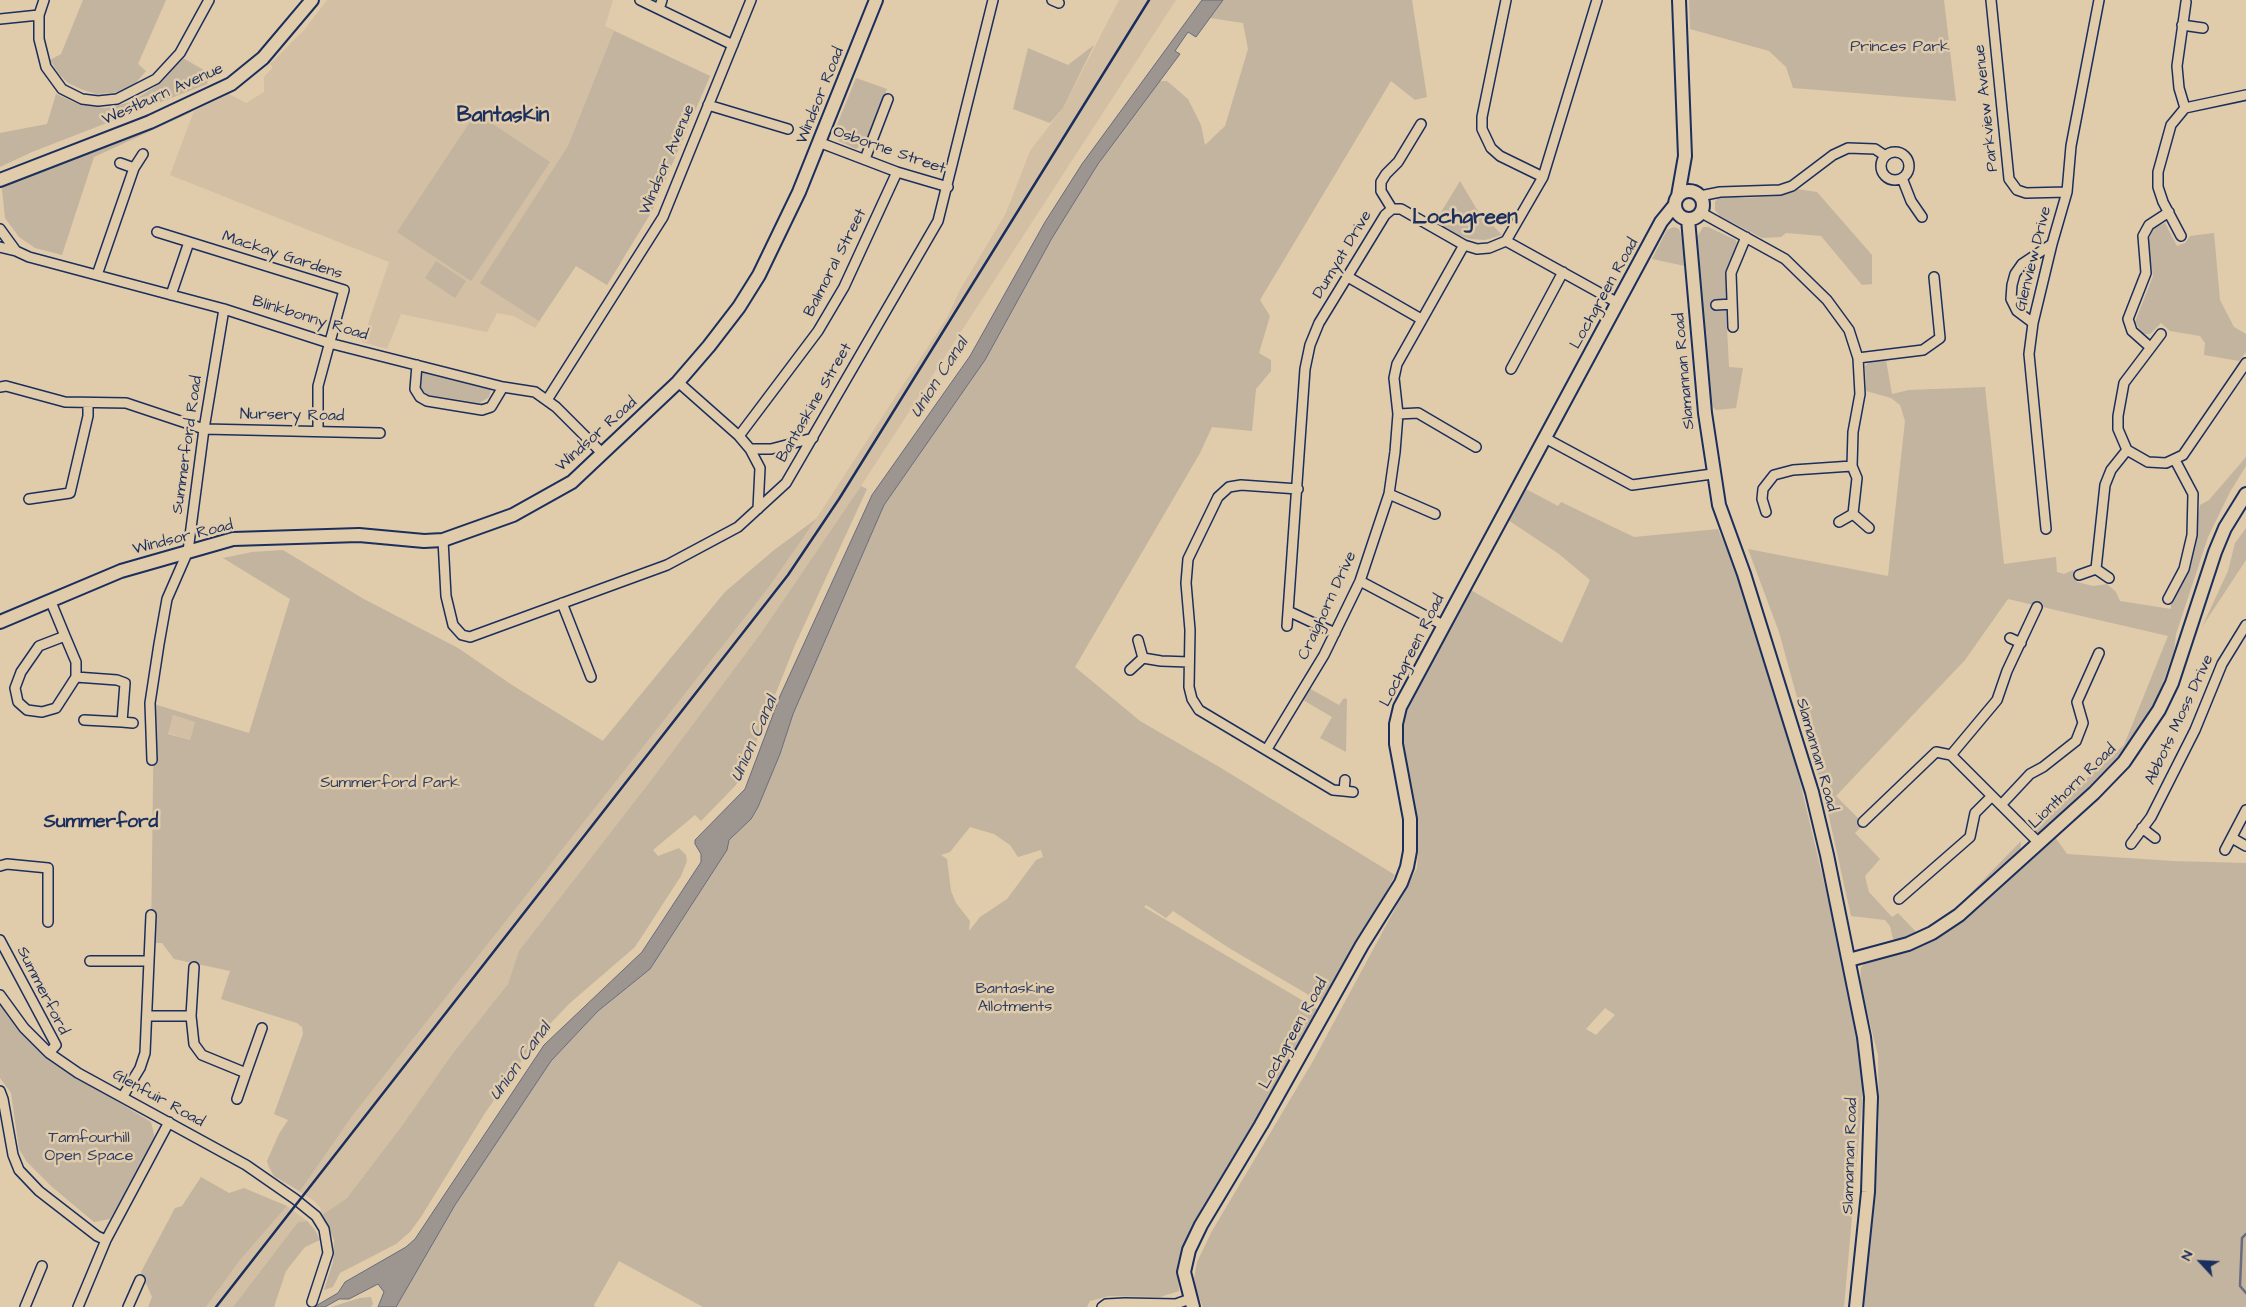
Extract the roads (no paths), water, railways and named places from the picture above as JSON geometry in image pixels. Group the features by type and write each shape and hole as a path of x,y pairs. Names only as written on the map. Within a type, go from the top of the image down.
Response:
{"street":[{"path":"44,0 39,15 42,52 52,77 62,89 70,94 82,99 98,101 123,96 156,79 180,54 209,0"},
{"name":"Westburn Avenue","path":"0,180 150,122 231,84 263,58 312,0"},
{"path":"640,0 732,45"},
{"path":"658,9 662,0"},
{"name":"Windsor Avenue","path":"547,400 663,217 751,0"},
{"name":"Windsor Road","path":"0,622 121,571 233,539 359,535 424,541 443,540 505,518 572,482 678,382 739,307 759,275 777,240 821,143 876,0"},
{"name":"Bantaskine Street","path":"443,540 446,596 453,625 462,635 470,637 667,565 738,527 786,483 938,221 993,0"},
{"path":"1506,0 1482,117 1482,129 1491,148 1500,156 1543,177"},
{"path":"1597,0 1543,177 1506,241 1618,302"},
{"name":"Slamannan Road","path":"1679,0 1685,156 1680,209 1712,474 1719,505 1744,574 1812,792 1864,1037 1871,1097 1868,1192 1856,1307"},
{"name":"Parkview Avenue","path":"1991,0 2009,179 2017,190 2026,193 2067,192"},
{"name":"Glenview Drive","path":"2046,529 2029,354 2033,324 2052,244 2067,192 2071,146 2100,0"},
{"path":"2185,108 2179,88 2177,66 2186,2"},
{"path":"0,19 39,15"},
{"path":"2182,25 2203,28"},
{"path":"2182,236 2158,187 2158,172 2170,125 2185,108 2246,95"},
{"path":"864,159 888,99"},
{"path":"708,105 788,129"},
{"path":"1392,210 1381,191 1381,182 1398,162 1421,124"},
{"name":"Osborne Street","path":"821,143 897,172 948,187"},
{"path":"1868,528 1854,514 1857,478 1852,466 1853,432 1860,394 1858,358 1849,330 1827,300 1785,259 1700,212 1695,217 1680,209 1685,191 1697,194 1780,190 1805,177 1841,150 1856,148 1875,149 1884,155"},
{"path":"1892,151 1900,152 1906,156 1909,164 1908,172 1902,178 1894,180 1886,178 1881,171 1880,163 1884,155 1892,151"},
{"path":"98,275 134,168 143,154"},
{"name":"Slamannan Road","path":"1685,156 1697,194 1703,204 1700,212"},
{"path":"120,163 134,168"},
{"name":"Balmoral Street","path":"739,436 818,331 844,287 897,172"},
{"path":"1902,178 1911,201 1922,217"},
{"name":"Dumyat Drive","path":"1287,626 1305,369 1310,345 1320,324 1384,215 1392,210 1401,209 1464,245 1477,249 1489,248 1506,241"},
{"name":"Lochgreen Road","path":"1192,1303 1184,1272 1189,1250 1201,1225 1261,1125 1362,945 1401,883 1407,867 1410,819 1396,744 1396,724 1400,707 1654,237 1680,209"},
{"path":"2150,347 2132,331 2128,320 2146,278 2143,236 2149,225 2169,212"},
{"path":"0,229 16,251"},
{"name":"Mackay Gardens","path":"157,232 344,290 329,343"},
{"path":"1733,326 1731,273 1746,237"},
{"path":"171,295 189,242"},
{"path":"2033,324 2016,311 2012,299 2012,285 2015,274 2022,264 2052,244"},
{"name":"Craighorn Drive","path":"1267,749 1335,633 1360,581 1389,494 1396,452 1398,414 1394,378 1397,364 1464,245"},
{"name":"Blinkbonny Road","path":"0,247 224,309 329,343 503,387 535,392 547,400 603,454"},
{"path":"1511,368 1563,272"},
{"path":"1348,277 1422,319"},
{"path":"1858,358 1923,350 1940,338 1934,278"},
{"path":"1716,305 1732,304"},
{"name":"Summerford Road","path":"152,760 150,703 167,599 188,551 204,429 224,309"},
{"path":"2161,334 2124,383 2119,403 2118,429 2127,450 2148,462 2166,463 2175,460 2183,454 2246,364"},
{"path":"318,430 318,386 329,343"},
{"path":"417,364 416,389 420,397 427,401 482,410 491,407 503,387"},
{"path":"678,382 739,436 750,449 760,468 758,509"},
{"name":"Nursery Road","path":"0,387 6,386 65,402 88,404 126,402 204,429 318,430 380,433"},
{"path":"29,499 70,493 88,416 88,404"},
{"path":"1398,414 1418,413 1476,447"},
{"path":"750,449 770,449 813,438"},
{"path":"1544,438 1632,485 1712,474"},
{"path":"2096,569 2105,485 2111,470 2127,450"},
{"path":"2168,599 2184,569 2192,535 2192,494 2175,460"},
{"path":"1766,512 1762,499 1763,489 1774,475 1793,470 1852,466"},
{"path":"1298,490 1241,485 1229,487 1218,497 1188,559 1186,582 1190,630 1188,687 1192,699 1199,710 1333,790 1349,792 1345,780"},
{"path":"1389,494 1435,514"},
{"name":"Lionthorn Road","path":"1849,960 1908,944 1932,933 1959,915 2094,794 2124,762 2159,710 2172,683 2215,552 2225,528 2246,494"},
{"path":"1839,522 1854,514"},
{"path":"2079,575 2096,569"},
{"path":"2096,569 2109,578"},
{"path":"1360,581 1443,625"},
{"path":"51,602 76,662 76,677 56,708 42,712 27,710 18,702 15,688 21,672 32,653 39,646 65,636"},
{"path":"562,603 591,677"},
{"path":"1950,755 1997,700 2007,671 2037,607"},
{"path":"1288,611 1335,633"},
{"name":"Abbots Moss Drive","path":"2131,844 2151,817 2194,730 2222,664 2246,625"},
{"path":"2010,638 2021,643"},
{"path":"1138,640 1143,658"},
{"path":"2001,805 2030,774 2043,767 2076,741 2083,723 2077,702 2099,653"},
{"path":"1143,658 1189,662"},
{"path":"1130,670 1143,658"},
{"path":"76,677 117,680 125,683 122,722"},
{"path":"84,720 133,723"},
{"path":"1863,822 1936,752 1950,755 2039,843"},
{"path":"1899,899 1970,837 1975,813 1992,796"},
{"path":"2225,850 2246,810"},
{"path":"2142,828 2156,838"},
{"path":"2232,838 2246,846"},
{"path":"0,866 8,864 48,868 48,922"},
{"path":"123,1096 140,1068 145,1053 151,915"},
{"name":"Summerford","path":"0,940 56,1045 49,1053"},
{"path":"90,960 149,961"},
{"path":"194,967 191,1016 194,1044 202,1055 246,1073"},
{"name":"Glenfuir Road","path":"0,995 24,1028 49,1053 78,1073 123,1096 253,1170 296,1199 316,1216 324,1229 328,1253 312,1302"},
{"path":"147,1016 191,1016"},
{"path":"237,1099 262,1028"},
{"path":"0,1091 13,1155 19,1170 39,1192 106,1240"},
{"path":"78,1307 106,1240 169,1122"},
{"path":"25,1307 42,1266"},
{"path":"128,1307 140,1280"},
{"path":"1102,1307 1106,1304 1125,1303 1192,1303"}],"waterway":[{"path":"2246,1234 2242,1238 2240,1286 2246,1293"}],"railway":[{"path":"216,1307 788,575 839,499 1149,0"}],"district":[{"name":"Bantaskin","path":"503,117"},
{"name":"Lochgreen","path":"1465,219"},
{"name":"Summerford","path":"101,823"}],"park label":[{"name":"Princes Park","path":"1900,48"},
{"name":"Summerford Park","path":"390,784"},
{"name":"Bantaskine Allotments","path":"1015,999"},
{"name":"Tamfourhill Open Space","path":"89,1148"}],"water label":[{"name":"Union Canal","path":"940,378"},
{"name":"Union Canal","path":"755,739"},
{"name":"Union Canal","path":"521,1062"}]}
